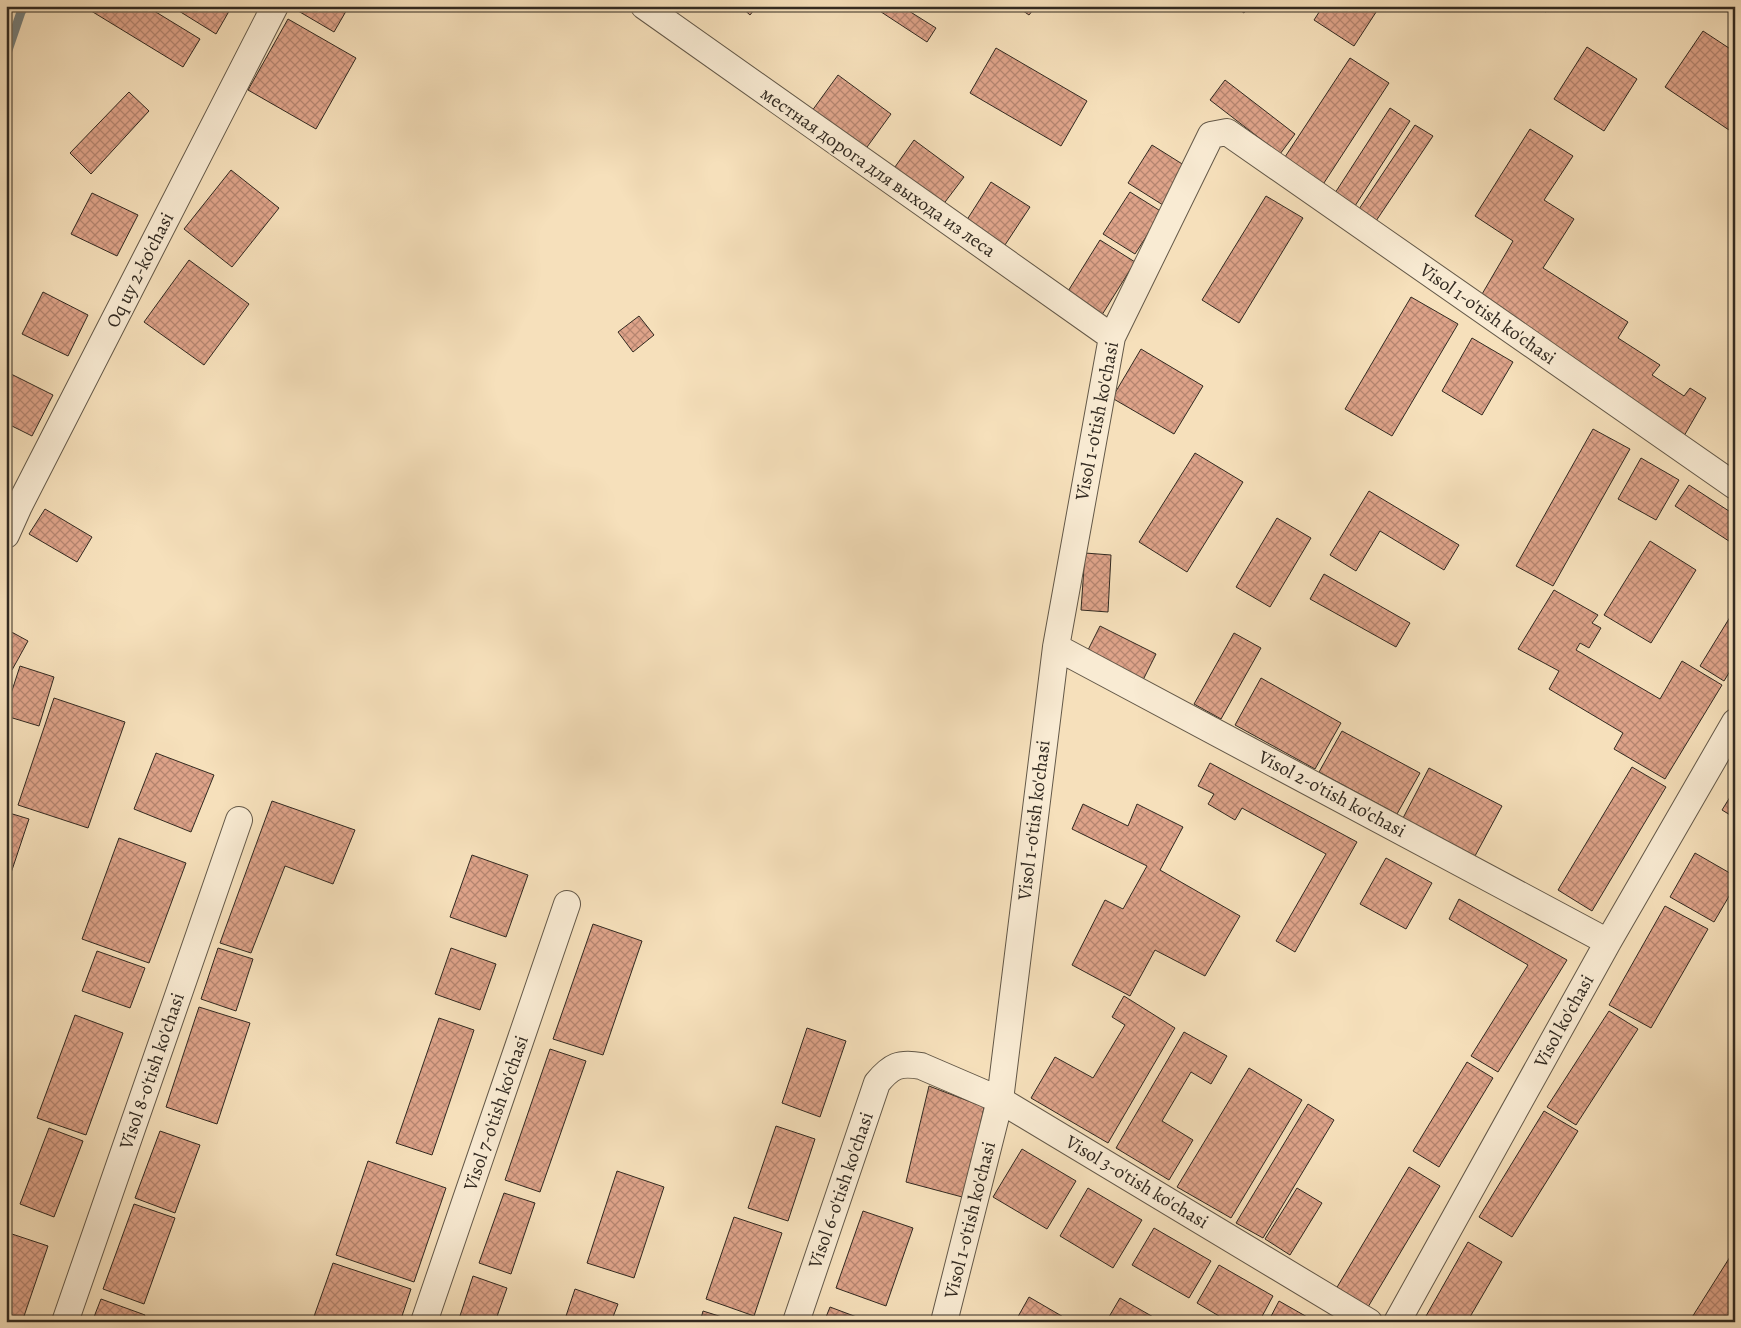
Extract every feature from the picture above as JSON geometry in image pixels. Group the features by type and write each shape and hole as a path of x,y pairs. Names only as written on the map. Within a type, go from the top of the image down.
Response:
{"street":[{"name":"Oq uy 2-ko'chasi","path":"6,535 19,506 275,6"},
{"name":"местная дорога для выхода из леса","path":"644,6 1112,337"},
{"name":"Visol 1-o'tish ko'chasi","path":"944,1322 1000,1100 1056,647 1112,337 1211,135 1227,132 1735,486"},
{"name":"Visol 2-o'tish ko'chasi","path":"1056,647 1608,942"},
{"name":"Visol ko'chasi","path":"1397,1322 1608,942 1735,722"},
{"name":"Visol 8-o'tish ko'chasi","path":"65,1322 239,820"},
{"name":"Visol 7-o'tish ko'chasi","path":"424,1322 567,904"},
{"name":"Visol 3-o'tish ko'chasi","path":"896,1066 908,1064 921,1066 1000,1100 1370,1322"},
{"name":"Visol 6-o'tish ko'chasi","path":"796,1322 877,1083 896,1066"}],"building":[{"path":"83,6 146,6 200,39 183,67"},
{"path":"182,6 232,6 216,34 179,11"},
{"path":"293,6 349,6 334,32 293,8"},
{"path":"740,6 757,6 750,15"},
{"path":"872,6 901,6 936,28 927,42"},
{"path":"1016,6 1036,6 1029,15"},
{"path":"1234,6 1249,6 1244,13"},
{"path":"1323,6 1380,6 1354,46 1314,20"},
{"path":"1536,6 1550,6 1546,12"},
{"path":"288,19 356,58 316,129 248,90"},
{"path":"1703,31 1735,52 1735,121 1729,130 1665,87"},
{"path":"1587,47 1637,79 1604,131 1554,99"},
{"path":"996,48 1087,101 1061,146 970,93"},
{"path":"1350,58 1389,83 1320,189 1281,163"},
{"path":"838,75 891,114 862,154 809,115"},
{"path":"1225,80 1295,134 1280,154 1210,100"},
{"path":"129,92 149,111 91,174 70,153"},
{"path":"1390,108 1410,121 1355,206 1335,193"},
{"path":"1415,125 1433,136 1376,221 1359,209"},
{"path":"1530,129 1573,156 1544,200 1574,219 1543,268 1628,322 1618,338 1660,365 1652,375 1684,396 1690,388 1706,398 1684,436 1478,301 1513,241 1475,216"},
{"path":"914,140 964,177 939,210 890,174"},
{"path":"1152,145 1187,167 1163,205 1128,183"},
{"path":"231,170 279,208 232,267 184,229"},
{"path":"991,182 1030,207 1001,251 963,226"},
{"path":"1130,192 1162,212 1135,254 1103,234"},
{"path":"92,193 138,215 117,256 71,234"},
{"path":"1266,196 1303,218 1239,323 1202,300"},
{"path":"1100,240 1135,262 1100,318 1065,296"},
{"path":"189,260 249,304 204,365 144,322"},
{"path":"43,292 88,315 68,356 22,334"},
{"path":"1411,297 1458,324 1392,436 1345,409"},
{"path":"639,316 654,335 633,352 618,332"},
{"path":"1472,338 1513,362 1482,415 1442,391"},
{"path":"1141,349 1203,386 1174,434 1112,398"},
{"path":"7,372 53,395 32,436 6,423"},
{"path":"1593,429 1630,449 1553,586 1516,566"},
{"path":"1195,453 1243,482 1187,572 1139,542"},
{"path":"1641,458 1679,480 1656,520 1618,499"},
{"path":"1689,485 1735,515 1735,545 1675,506"},
{"path":"1369,491 1459,545 1444,570 1380,531 1356,571 1330,555"},
{"path":"45,509 92,537 77,562 29,534"},
{"path":"1277,518 1311,538 1270,607 1236,587"},
{"path":"1650,541 1696,570 1651,643 1604,615"},
{"path":"1085,553 1111,555 1108,612 1081,610"},
{"path":"1324,574 1410,623 1396,647 1310,599"},
{"path":"1554,590 1598,615 1592,623 1601,628 1589,648 1580,643 1576,650 1660,699 1682,661 1722,685 1665,779 1614,749 1623,733 1549,689 1559,671 1518,649"},
{"path":"1735,609 1735,663 1724,681 1700,666"},
{"path":"1100,626 1156,654 1143,680 1087,652"},
{"path":"6,629 28,641 12,670 6,667"},
{"path":"1234,633 1261,648 1221,719 1194,704"},
{"path":"20,666 54,677 39,726 6,716 6,709"},
{"path":"1261,678 1341,723 1315,769 1235,725"},
{"path":"54,698 125,722 88,828 18,805"},
{"path":"1342,731 1420,773 1397,814 1319,772"},
{"path":"156,753 214,775 191,832 134,809"},
{"path":"1210,763 1357,842 1295,952 1276,941 1326,854 1242,808 1235,820 1208,804 1214,794 1198,786"},
{"path":"1632,767 1666,787 1592,911 1558,890"},
{"path":"1429,768 1502,806 1475,856 1403,818"},
{"path":"1735,789 1735,818 1722,810"},
{"path":"272,801 355,830 333,884 285,866 251,953 220,943"},
{"path":"1083,804 1128,826 1137,804 1183,827 1160,870 1240,916 1205,976 1155,950 1130,996 1072,965 1105,900 1123,909 1147,866 1072,829"},
{"path":"6,812 29,819 6,888"},
{"path":"119,838 186,863 149,963 82,939"},
{"path":"1695,853 1735,876 1735,886 1714,922 1670,897"},
{"path":"472,855 528,875 506,937 450,917"},
{"path":"1386,858 1432,883 1406,929 1360,904"},
{"path":"1459,899 1567,960 1498,1072 1471,1056 1528,965 1449,919"},
{"path":"1665,906 1708,929 1651,1028 1609,1005"},
{"path":"593,924 642,941 603,1055 553,1039"},
{"path":"218,948 253,959 236,1011 201,999"},
{"path":"451,948 496,964 480,1010 435,994"},
{"path":"97,951 145,968 130,1008 82,991"},
{"path":"1124,996 1175,1028 1108,1143 1031,1098 1055,1057 1093,1078 1125,1025 1112,1017"},
{"path":"199,1007 250,1023 217,1124 166,1107"},
{"path":"1609,1011 1638,1029 1576,1125 1547,1107"},
{"path":"75,1015 123,1033 86,1135 37,1118"},
{"path":"439,1018 474,1030 432,1155 396,1143"},
{"path":"807,1028 846,1041 820,1117 782,1103"},
{"path":"1184,1032 1227,1056 1211,1084 1191,1072 1162,1121 1193,1140 1169,1180 1116,1148"},
{"path":"550,1049 586,1061 540,1192 505,1180"},
{"path":"1467,1062 1493,1078 1439,1167 1413,1151"},
{"path":"1249,1068 1302,1100 1231,1218 1177,1187"},
{"path":"929,1086 984,1107 966,1198 906,1182"},
{"path":"1308,1104 1334,1120 1263,1238 1236,1223"},
{"path":"1544,1111 1578,1131 1512,1237 1479,1217"},
{"path":"776,1126 815,1139 788,1221 748,1208"},
{"path":"49,1128 83,1141 54,1217 20,1204"},
{"path":"160,1131 200,1145 175,1213 135,1198"},
{"path":"1022,1149 1076,1181 1047,1229 993,1197"},
{"path":"368,1161 446,1188 414,1282 336,1255"},
{"path":"1409,1167 1440,1186 1368,1307 1336,1289"},
{"path":"617,1171 664,1187 634,1278 587,1263"},
{"path":"1088,1188 1142,1220 1113,1268 1060,1236"},
{"path":"1297,1188 1322,1203 1290,1255 1265,1239"},
{"path":"504,1193 535,1203 511,1274 479,1263"},
{"path":"134,1204 175,1218 144,1304 103,1289"},
{"path":"863,1211 913,1228 886,1306 836,1288"},
{"path":"734,1217 782,1233 754,1316 706,1299"},
{"path":"1154,1228 1211,1261 1189,1298 1132,1265"},
{"path":"6,1232 48,1246 22,1322 6,1322"},
{"path":"1468,1242 1502,1262 1467,1322 1436,1322 1426,1316"},
{"path":"1735,1249 1735,1322 1689,1322"},
{"path":"333,1263 411,1289 400,1322 312,1322"},
{"path":"1219,1265 1273,1296 1259,1322 1229,1322 1197,1303"},
{"path":"473,1276 507,1288 495,1322 458,1322"},
{"path":"575,1289 618,1304 611,1322 564,1322"},
{"path":"1029,1297 1072,1322 1015,1322"},
{"path":"1120,1298 1162,1322 1106,1322"},
{"path":"101,1299 145,1315 142,1322 92,1322"},
{"path":"1279,1301 1316,1322 1268,1322"},
{"path":"830,1307 870,1322 824,1322"},
{"path":"703,1311 738,1322 700,1322"},
{"path":"1426,1316 1436,1322 1422,1322"}],"waterway":[{"path":"6,56 21,12 25,6"}]}
